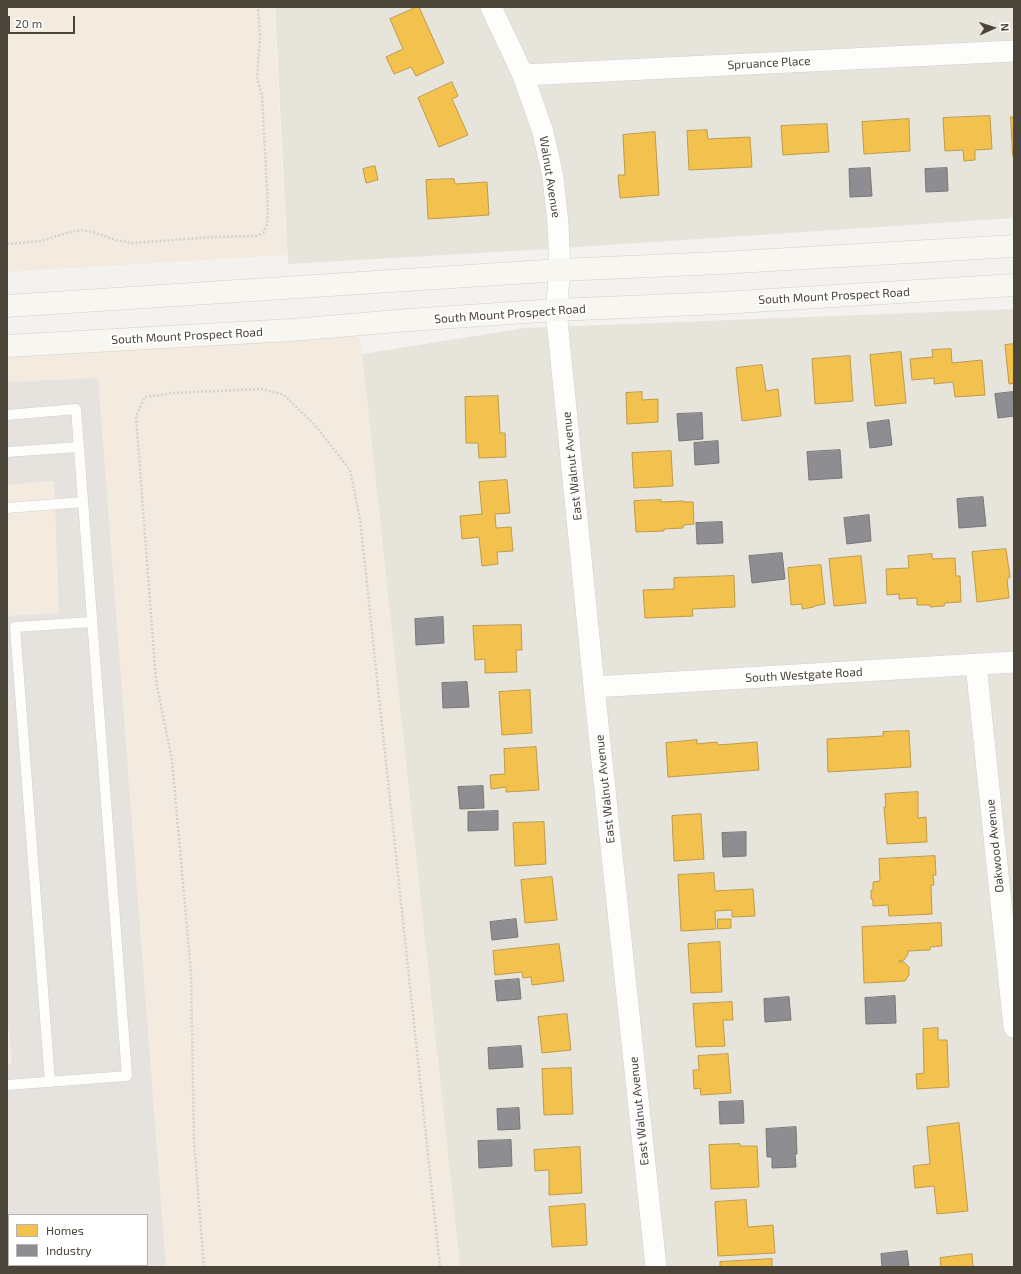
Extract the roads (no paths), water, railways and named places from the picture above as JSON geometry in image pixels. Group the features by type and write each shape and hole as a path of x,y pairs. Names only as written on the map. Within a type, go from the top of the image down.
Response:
{"main road":[{"path":"7,306 560,270 719,263 1014,246"},
{"name":"South Mount Prospect Road","path":"7,346 292,330 556,310 721,303 1014,285"}],"street":[{"name":"Walnut Avenue","path":"491,7 523,75 543,132 552,178 558,224 560,270 556,310"},
{"name":"Spruance Place","path":"523,75 1014,51"},
{"name":"East Walnut Avenue","path":"556,310 594,687 656,1267"},
{"name":"South Westgate Road","path":"594,687 1014,662"},
{"name":"Oakwood Avenue","path":"976,664 1014,1027"}],"lane":[{"path":"7,415 76,409 127,1076 7,1085"},
{"path":"7,452 79,447"},
{"path":"7,508 83,502"},
{"path":"50,1082 15,627 92,622"}]}
